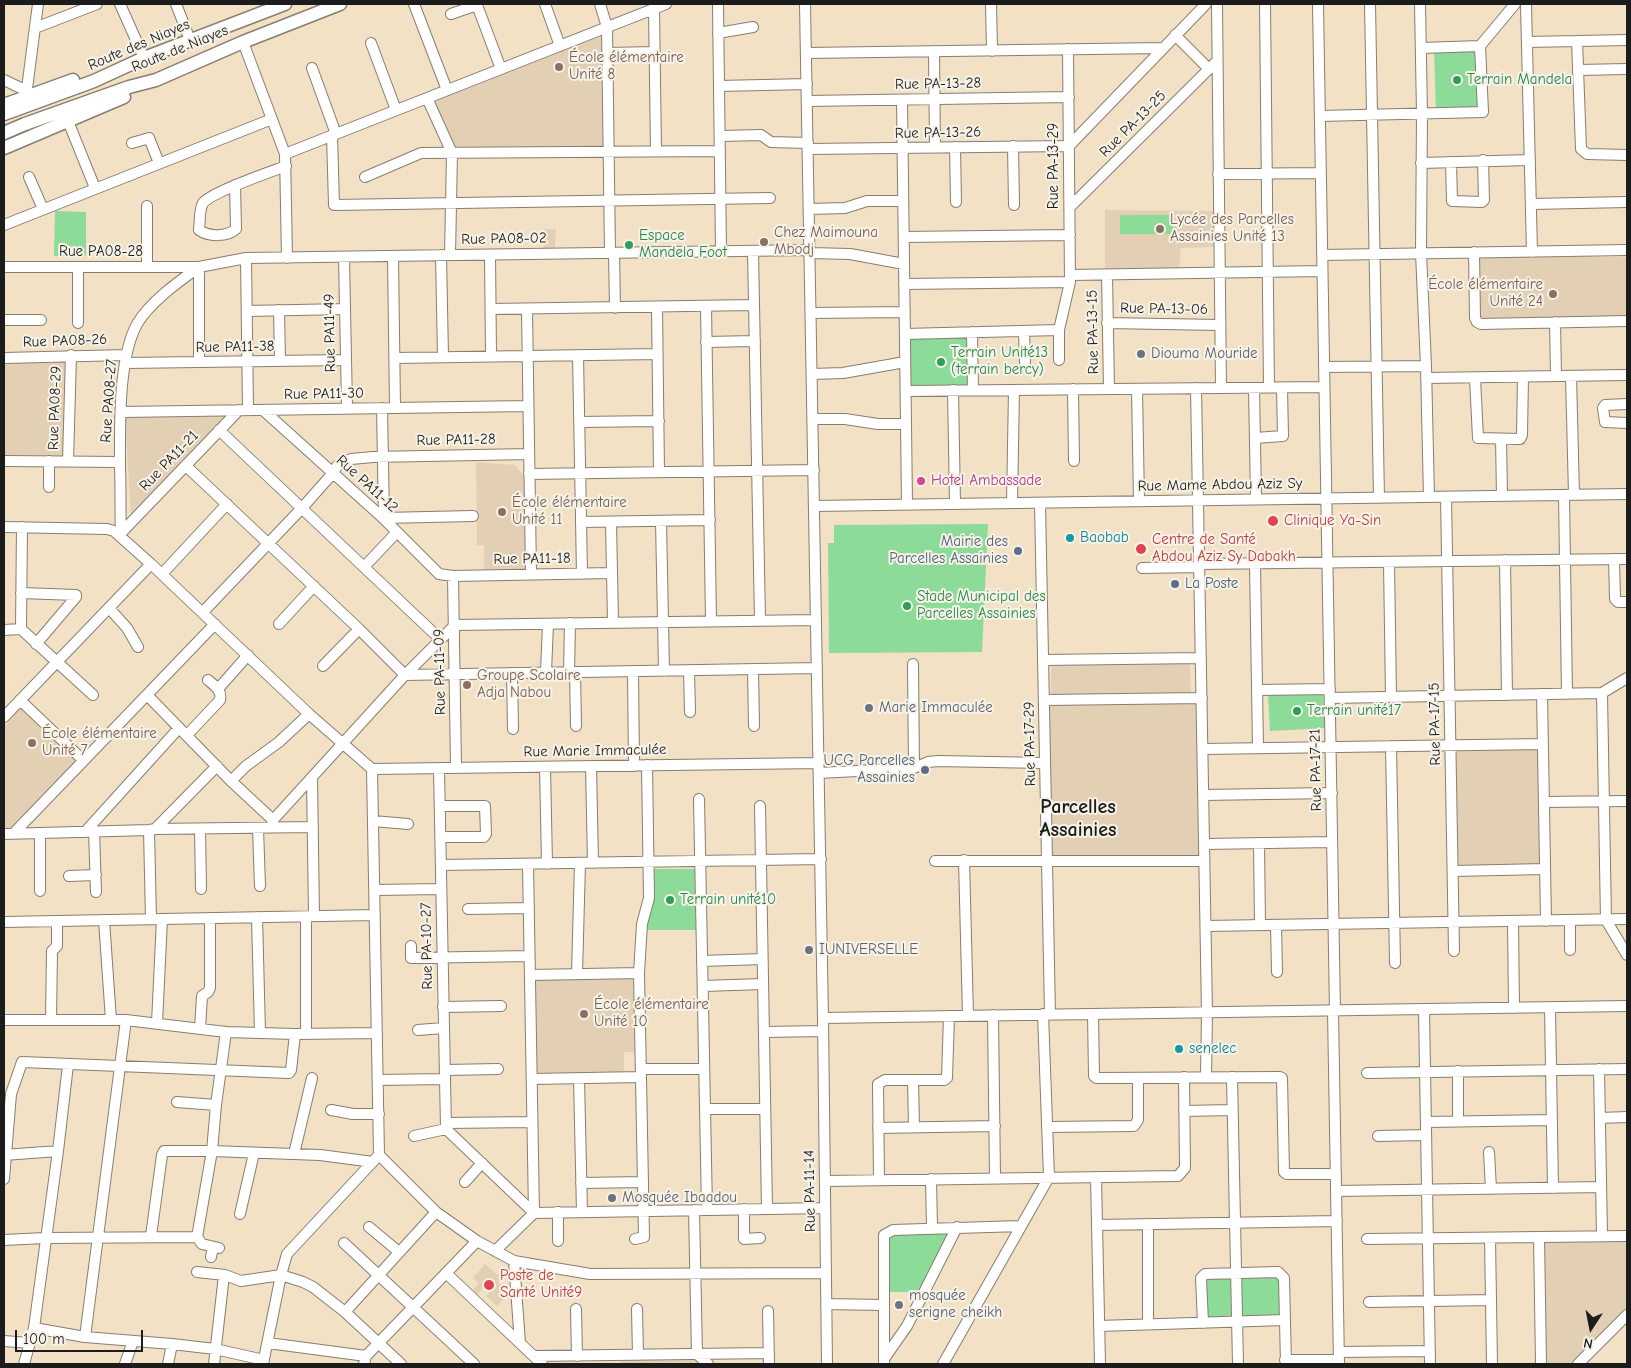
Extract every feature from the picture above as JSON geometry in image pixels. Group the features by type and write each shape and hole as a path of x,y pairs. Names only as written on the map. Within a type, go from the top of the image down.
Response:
{"main road":[{"name":"Route des Niayes","path":"4,114 94,81 142,59 285,4"},
{"name":"Route de Niayes","path":"4,133 129,87 156,80 243,42 340,4"},
{"path":"4,105 27,93 142,59"},
{"path":"4,148 131,94 156,80"}],"street":[{"path":"4,80 27,93 38,4"},
{"path":"35,28 97,4"},
{"path":"120,4 142,59"},
{"path":"176,4 190,40"},
{"path":"414,4 447,90"},
{"path":"544,4 560,46"},
{"path":"600,4 607,27 610,200 615,308"},
{"path":"286,154 665,4"},
{"path":"718,4 721,251"},
{"name":"Rue PA-11-14","path":"806,4 827,1364"},
{"path":"991,4 992,51"},
{"path":"1069,146 1206,4"},
{"path":"1217,4 1221,388"},
{"path":"1265,4 1270,388"},
{"name":"Rue PA-17-21","path":"1318,4 1332,793 1339,1359"},
{"path":"1370,4 1379,498"},
{"path":"1420,4 1422,114 1421,254 1429,497"},
{"path":"1320,116 1483,112 1480,46 1515,4"},
{"path":"1526,4 1532,252"},
{"path":"452,14 477,5 501,69"},
{"path":"654,8 656,151"},
{"path":"718,33 753,27"},
{"path":"1175,35 1209,70"},
{"path":"1527,42 1627,40"},
{"path":"1577,41 1581,149 1587,154 1627,155"},
{"path":"243,42 286,154 287,258"},
{"path":"371,43 396,110"},
{"path":"1421,48 1480,46"},
{"path":"806,53 1162,48"},
{"name":"Rue PA-13-29","path":"1059,360 1059,330 1070,278 1068,49"},
{"path":"607,53 655,52"},
{"path":"934,52 935,148"},
{"name":"Rue PA-13-25","path":"1070,207 1217,61"},
{"path":"312,68 334,134 334,204 770,198"},
{"path":"1578,70 1627,69"},
{"path":"719,86 807,84"},
{"name":"Rue PA-13-28","path":"807,101 1069,97"},
{"path":"427,98 452,153 443,357"},
{"path":"902,100 907,504"},
{"path":"4,225 272,119"},
{"path":"68,121 95,188"},
{"name":"Rue PA-13-26","path":"720,136 761,135 771,142 808,146 935,148 1069,146"},
{"path":"132,142 149,138 159,163"},
{"path":"1013,146 1014,205"},
{"path":"956,147 956,202"},
{"path":"365,177 421,153 720,151"},
{"path":"1451,162 1452,201 1482,202 1484,200 1483,160"},
{"path":"1421,163 1530,160"},
{"path":"235,185 236,229 231,233 204,234 199,230 204,202 235,185 286,166"},
{"path":"1218,174 1321,173"},
{"path":"29,177 43,209"},
{"path":"809,209 848,208 866,201 904,201"},
{"path":"1531,204 1627,202"},
{"path":"147,206 147,267"},
{"path":"904,237 1070,235"},
{"path":"1322,255 1627,250"},
{"name":"Rue PA08-02","path":"199,267 246,258 721,251 810,251 850,254 904,264"},
{"path":"753,251 760,620"},
{"path":"1474,252 1477,322 1481,324 1627,321"},
{"path":"490,255 491,356"},
{"path":"393,256 395,408"},
{"name":"Rue PA11-49","path":"344,257 347,408"},
{"path":"244,410 247,362 246,258"},
{"name":"Rue PA08-28","path":"4,267 199,267"},
{"path":"78,267 78,323"},
{"path":"199,267 199,362"},
{"name":"Rue PA08-27","path":"121,535 120,412 126,359 134,329 145,314 174,286 199,267"},
{"path":"904,284 1107,275 1322,271"},
{"name":"Rue PA-13-15","path":"1107,275 1109,389"},
{"path":"706,306 712,621"},
{"path":"491,310 754,306"},
{"path":"656,307 659,472"},
{"path":"247,311 345,309"},
{"path":"526,309 531,574"},
{"path":"279,310 280,361"},
{"path":"811,313 905,312"},
{"path":"4,320 41,320"},
{"path":"1555,322 1556,376"},
{"name":"Rue PA-13-06","path":"1108,323 1220,325"},
{"path":"905,334 1059,330"},
{"path":"1024,331 1025,362"},
{"path":"972,332 973,390"},
{"path":"706,342 755,341"},
{"path":"395,358 657,354"},
{"name":"Rue PA08-26","path":"4,358 71,355 126,359"},
{"name":"Rue PA08-29","path":"68,461 71,355"},
{"path":"578,355 582,574"},
{"name":"Rue PA11-38","path":"126,359 199,362 346,360"},
{"path":"812,374 842,372 906,362"},
{"path":"1324,367 1426,366"},
{"path":"1426,378 1627,375"},
{"path":"1568,694 1565,559 1569,495 1572,376"},
{"path":"1475,378 1477,436 1481,439 1501,439 1520,438 1522,435 1522,377"},
{"path":"906,391 1324,387"},
{"path":"1196,388 1206,926 1206,1077"},
{"path":"1254,388 1256,499"},
{"path":"1255,438 1283,436 1282,388"},
{"path":"1073,389 1074,461"},
{"path":"1137,389 1139,501"},
{"path":"953,390 955,504"},
{"path":"1012,503 1014,390"},
{"path":"1627,404 1603,406 1604,422 1627,423"},
{"name":"Rue PA11-30","path":"120,412 528,406"},
{"path":"382,408 383,518 474,516"},
{"name":"Rue PA11-21","path":"121,535 219,430 244,410"},
{"name":"Rue PA11-12","path":"263,410 383,518 439,574 453,576"},
{"path":"813,419 845,419 878,424 906,424"},
{"path":"579,422 659,421"},
{"path":"219,430 440,639"},
{"path":"1501,439 1502,496"},
{"name":"Rue PA11-28","path":"203,612 302,508 333,473 336,466 351,459 382,456 529,454"},
{"path":"4,460 120,462"},
{"path":"49,461 49,487"},
{"path":"186,466 269,543 405,675 817,668"},
{"path":"529,474 814,470"},
{"name":"Rue Mame Abdou Aziz Sy","path":"814,506 1627,494"},
{"name":"Rue PA-17-15","path":"1446,497 1454,951"},
{"name":"Rue PA-17-29","path":"1040,502 1047,861 1046,1014 1049,1177"},
{"path":"162,574 227,504"},
{"path":"581,522 710,520"},
{"path":"661,521 664,671"},
{"path":"611,522 613,623"},
{"path":"4,527 107,529 121,535 309,714 372,770 378,1080 376,1158 288,1254 281,1275 263,1362 215,1349 85,1337 34,1328"},
{"path":"21,630 22,527"},
{"path":"364,567 398,532"},
{"path":"1614,559 1615,600 1627,602"},
{"path":"1142,568 1255,564 1627,559"},
{"path":"1505,560 1507,695"},
{"path":"1389,562 1391,697"},
{"path":"4,717 151,564"},
{"path":"1255,564 1258,748"},
{"name":"Rue PA11-18","path":"453,576 612,573"},
{"name":"Rue PA-11-09","path":"453,576 456,768"},
{"path":"279,624 314,586"},
{"path":"22,593 76,595 36,644"},
{"path":"108,608 128,628 138,647"},
{"path":"274,824 342,743 405,675 455,625 816,620"},
{"path":"570,623 576,726"},
{"path":"9,834 148,695 215,624"},
{"path":"546,672 548,624"},
{"path":"323,666 359,629"},
{"path":"4,630 21,630 93,694"},
{"path":"218,689 248,655"},
{"path":"1043,660 1201,658"},
{"path":"914,664 914,768"},
{"path":"753,669 754,726"},
{"path":"689,670 690,712"},
{"path":"633,671 634,766"},
{"path":"512,673 513,729"},
{"path":"1257,690 1391,697 1602,694 1627,678"},
{"path":"90,832 183,732 220,700 221,694 218,689 208,680"},
{"path":"1542,694 1546,921"},
{"path":"1602,694 1606,920 1626,952"},
{"path":"148,695 274,824"},
{"path":"1044,700 1202,698"},
{"path":"20,700 84,760"},
{"path":"231,781 246,766 279,742 309,714"},
{"path":"1202,749 1543,744"},
{"path":"1391,746 1395,963"},
{"name":"Rue Marie Immaculée","path":"372,770 647,765 914,768 928,762 938,761 1045,763"},
{"path":"635,1239 644,1237 640,973 642,924 649,898 650,862 647,765"},
{"path":"151,919 152,830 217,766"},
{"path":"591,766 593,863"},
{"path":"545,767 547,864"},
{"name":"Rue PA-10-27","path":"439,768 446,1126"},
{"path":"306,1034 313,827 312,777"},
{"path":"1203,795 1332,793"},
{"path":"699,799 706,1210"},
{"path":"1544,802 1627,801"},
{"path":"440,806 485,806 486,834 484,837 440,836"},
{"path":"760,806 767,1209"},
{"path":"373,821 408,824"},
{"path":"9,834 258,828 274,824 313,827"},
{"path":"258,828 260,886"},
{"path":"200,829 201,889"},
{"path":"40,832 40,891"},
{"path":"90,832 96,875 96,892"},
{"path":"1204,844 1332,842"},
{"path":"1259,843 1260,925"},
{"path":"441,865 820,859"},
{"path":"935,860 1204,861"},
{"path":"964,860 968,1016"},
{"path":"577,974 580,863"},
{"path":"528,864 534,1213"},
{"path":"1453,871 1546,869"},
{"path":"69,876 96,875"},
{"path":"374,890 441,888"},
{"path":"468,909 529,908"},
{"path":"4,922 375,915"},
{"path":"258,917 260,1032"},
{"path":"200,1029 202,996 210,988 210,918"},
{"path":"157,1023 162,919"},
{"path":"1206,926 1627,919"},
{"path":"104,920 111,1020"},
{"path":"1570,920 1570,950"},
{"path":"51,1020 52,952 56,946 57,921"},
{"path":"1512,921 1514,1008"},
{"path":"1276,925 1277,972"},
{"path":"411,946 411,958 530,956"},
{"path":"702,961 762,959"},
{"path":"530,974 640,973"},
{"path":"703,986 763,984"},
{"path":"443,1007 501,1006"},
{"path":"823,1018 1627,1006"},
{"path":"1550,1008 1553,1188"},
{"path":"1424,1010 1430,1364"},
{"path":"1093,1014 1094,1076 1098,1079 1278,1076 1282,1078 1285,1173 1336,1174"},
{"path":"993,1015 996,1178"},
{"path":"879,1180 878,1084 885,1080 944,1080 947,1078 949,1016"},
{"path":"4,1020 126,1020 226,1032 295,1034 377,1033"},
{"path":"85,1337 126,1020"},
{"path":"418,1030 444,1028"},
{"path":"764,1032 823,1031"},
{"path":"211,1257 216,1247 202,1244 197,1237 212,1151 226,1032"},
{"path":"4,1179 11,1094 22,1062 220,1071 289,1072 291,1070 295,1034"},
{"path":"24,1364 34,1328 68,1065"},
{"path":"378,1080 498,1069"},
{"path":"532,1079 579,1078 704,1069"},
{"path":"1599,1069 1602,1236"},
{"path":"1367,1073 1627,1069"},
{"path":"1458,1072 1458,1121"},
{"path":"824,1181 1178,1176 1185,1168 1184,1077"},
{"path":"1232,1077 1238,1364"},
{"path":"294,1154 312,1078"},
{"path":"579,1078 582,1212"},
{"path":"1047,1127 1134,1126 1138,1120 1138,1078"},
{"path":"913,1080 914,1127"},
{"path":"176,1102 216,1105"},
{"path":"705,1109 765,1109"},
{"path":"331,1110 353,1114 378,1114"},
{"path":"1184,1110 1232,1110"},
{"path":"1600,1118 1627,1117"},
{"path":"1426,1122 1552,1120"},
{"path":"414,1136 446,1126 532,1122"},
{"path":"446,1126 534,1213"},
{"path":"878,1128 994,1126"},
{"path":"1378,1136 1426,1135"},
{"path":"5,1154 58,1150"},
{"path":"151,1236 162,1152 212,1151 376,1158 436,1212 477,1241 514,1261 590,1274 826,1273"},
{"path":"1489,1152 1491,1189"},
{"path":"240,1214 254,1153"},
{"path":"465,1182 482,1163"},
{"path":"943,1364 1049,1177"},
{"path":"1096,1177 1100,1364"},
{"path":"931,1179 932,1227"},
{"path":"581,1183 643,1182"},
{"path":"1336,1191 1601,1187"},
{"path":"495,1251 534,1213 825,1208"},
{"path":"744,1209 744,1239 760,1238"},
{"path":"694,1210 697,1354 708,1364"},
{"path":"345,1312 436,1212"},
{"path":"558,1212 558,1241"},
{"path":"1097,1225 1337,1221"},
{"path":"1148,1224 1148,1324"},
{"path":"369,1226 399,1252"},
{"path":"884,1362 882,1304 884,1235 893,1230 932,1227 1021,1226"},
{"path":"884,1362 907,1326 957,1227"},
{"path":"4,1240 151,1236 197,1237"},
{"path":"1367,1240 1627,1236"},
{"path":"1539,1237 1541,1364"},
{"path":"1490,1238 1492,1364"},
{"path":"268,1343 365,1360 378,1343 477,1241"},
{"path":"344,1243 474,1364"},
{"path":"514,1261 520,1343"},
{"path":"197,1272 224,1275 243,1280 281,1275 310,1286 345,1312 401,1364"},
{"path":"1203,1323 1202,1275 1278,1272 1284,1278 1286,1362 1430,1351"},
{"path":"446,1273 542,1364"},
{"path":"214,1364 224,1275"},
{"path":"1369,1302 1491,1300"},
{"path":"826,1304 882,1304"},
{"path":"576,1309 576,1356"},
{"path":"638,1309 638,1355"},
{"path":"768,1311 769,1364"},
{"path":"1578,1364 1627,1314"},
{"path":"1099,1326 1285,1320"},
{"path":"4,1341 30,1344"},
{"path":"125,1364 133,1341"},
{"path":"168,1364 172,1344"},
{"path":"534,1356 768,1353"},
{"path":"610,1364 619,1355"}],"shaded area":[{"name":"École élémentaire Unité 8","path":"601,33 603,148 453,149 432,102"},
{"name":"Lycée des Parcelles Assainies Unité 13","path":"1105,210 1216,211 1216,247 1181,248 1179,268 1105,269"},
{"path":"544,229 556,229 555,248 544,248"},
{"name":"École élémentaire Unité 24","path":"1478,257 1627,257 1627,317 1481,319"},
{"path":"67,360 64,456 4,455 4,361"},
{"path":"229,413 131,519 125,416"},
{"name":"École élémentaire Unité 11","path":"476,462 515,465 526,479 528,568 484,569 484,545 477,545"},
{"path":"1190,663 1191,695 1051,696 1051,664"},
{"path":"1046,703 1198,703 1199,856 1048,857"},
{"name":"École élémentaire Unité 7","path":"22,707 77,759 42,796 24,780 42,797 13,829 4,828 4,727"},
{"path":"1540,748 1540,865 1457,867 1456,749"},
{"name":"École élémentaire Unité 10","path":"532,977 635,977 637,1052 624,1052 624,1074 534,1075"},
{"path":"1543,1242 1627,1242 1627,1309 1572,1364 1545,1364"},
{"name":"Poste de Santé Unité9","path":"485,1264 499,1276 497,1278 500,1280 498,1282 504,1287 502,1290 507,1295 497,1306 486,1296 489,1292 484,1287 478,1294 473,1290 479,1283 473,1278"},
{"path":"625,1358 692,1358 701,1364 618,1364"}],"green space":[{"name":"Terrain Mandela","path":"1478,48 1479,112 1436,113 1434,49"},
{"path":"55,211 86,212 86,256 54,256"},
{"path":"1120,215 1173,215 1173,234 1120,234"},
{"name":"Terrain Unité13 (terrain bercy)","path":"970,336 971,388 911,389 910,337"},
{"name":"Stade Municipal des Parcelles Assainies","path":"988,524 982,652 829,653 828,543 834,543 834,525"},
{"name":"Terrain unité17","path":"1323,692 1325,728 1270,731 1268,695"},
{"name":"Terrain unité10","path":"643,869 696,869 696,930 645,930"},
{"path":"952,1231 922,1292 886,1292 887,1234"},
{"path":"1281,1275 1282,1319 1201,1320 1200,1276"}],"place":[{"name":"École élémentaire Unité 8","path":"559,67"},
{"name":"Terrain Mandela","path":"1457,80"},
{"name":"Lycée des Parcelles Assainies Unité 13","path":"1160,229"},
{"name":"Chez Maimouna Mbodj","path":"764,242"},
{"name":"Espace Mandela Foot","path":"629,245"},
{"name":"École élémentaire Unité 24","path":"1553,294"},
{"name":"Diouma Mouride","path":"1141,354"},
{"name":"Terrain Unité13 (terrain bercy)","path":"941,362"},
{"name":"Hotel Ambassade","path":"921,481"},
{"name":"École élémentaire Unité 11","path":"502,512"},
{"name":"Clinique Ya-Sin","path":"1273,521"},
{"name":"Baobab","path":"1070,538"},
{"name":"Centre de Santé Abdou Aziz Sy Dabakh","path":"1141,549"},
{"name":"Mairie des Parcelles Assainies","path":"1018,551"},
{"name":"La Poste","path":"1175,584"},
{"name":"Stade Municipal des Parcelles Assainies","path":"907,606"},
{"name":"Groupe Scolaire Adja Nabou","path":"467,685"},
{"name":"Marie Immaculée","path":"869,708"},
{"name":"Terrain unité17","path":"1297,711"},
{"name":"École élémentaire Unité 7","path":"32,743"},
{"name":"UCG Parcelles Assainies","path":"925,770"},
{"name":"Terrain unité10","path":"670,900"},
{"name":"IUNIVERSELLE","path":"809,950"},
{"name":"École élémentaire Unité 10","path":"584,1014"},
{"name":"senelec","path":"1179,1049"},
{"name":"Mosquée Ibaadou","path":"612,1198"},
{"name":"Poste de Santé Unité9","path":"489,1285"},
{"name":"mosquée serigne cheikh","path":"899,1305"}],"district":[{"name":"Parcelles Assainies","path":"1078,818"}]}
